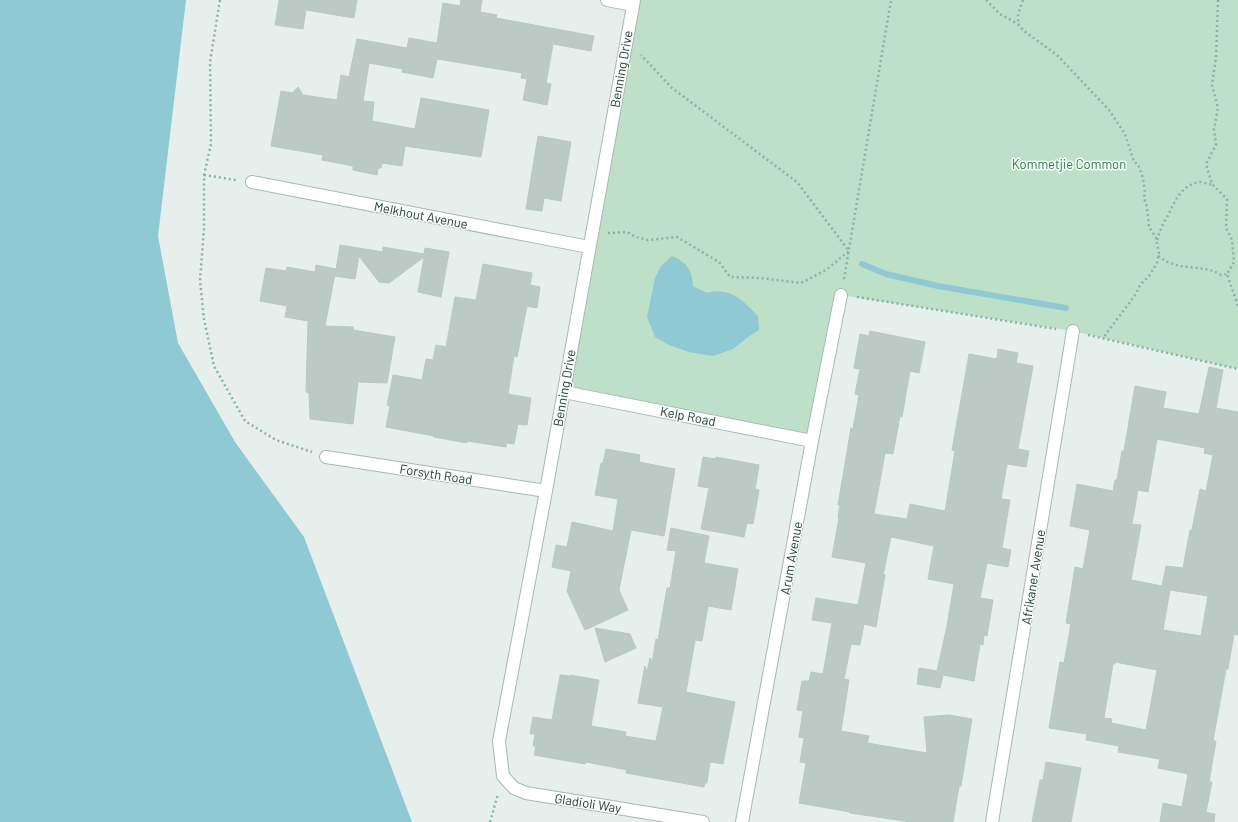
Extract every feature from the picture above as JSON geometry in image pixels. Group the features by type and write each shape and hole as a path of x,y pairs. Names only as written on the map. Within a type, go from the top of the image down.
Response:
{"street":[{"path":"607,0 633,3"},
{"name":"Benning Drive","path":"503,776 499,741 564,392 633,3"},
{"name":"Melkhout Avenue","path":"252,182 590,247"},
{"name":"Arum Avenue","path":"742,822 812,441 841,295"},
{"name":"Afrikaner Avenue","path":"992,822 1073,331"},
{"name":"Kelp Road","path":"564,392 812,441"},
{"name":"Forsyth Road","path":"326,457 546,491"},
{"name":"Gladioli Way","path":"503,776 514,788 526,793 703,822"}],"path":[{"path":"220,0 210,62 211,144 204,175 204,228 200,281 204,319 214,366 245,420 276,440 326,457"},
{"path":"891,0 841,295 1073,331 1238,369"},
{"path":"986,0 1000,14 1018,24 1024,31 1057,55 1108,110 1125,134 1134,162 1138,164 1144,178 1144,198 1147,207 1149,227 1157,241"},
{"path":"1018,24 1018,14 1023,0"},
{"path":"1218,0 1216,57 1212,85 1218,108 1214,129 1216,145 1206,164 1212,184 1227,199 1226,228 1232,240 1234,262 1227,274 1238,306"},
{"path":"627,40 672,88 797,182 849,251"},
{"path":"204,175 252,182"},
{"path":"1103,338 1157,263 1157,241 1174,201 1181,192 1188,187 1200,182 1212,184"},
{"path":"592,234 627,232 636,237 648,240 677,237 719,262 730,277 760,278 801,283 826,270 849,251"},
{"path":"1158,256 1164,261 1175,265 1214,271 1221,275 1227,274"},
{"path":"490,822 503,776"}],"green space":[{"name":"Kommetjie Common","path":"634,0 1238,0 1238,369 1073,331 841,295 812,441 564,392"}],"water":[{"path":"0,0 186,0 158,236 178,343 235,442 304,537 412,822 0,822"},
{"path":"672,256 688,267 693,286 707,293 716,291 727,293 743,302 758,316 759,330 733,349 713,356 689,352 669,345 655,337 647,317 655,278 661,266"}],"building":[{"path":"279,0 357,0 354,18 306,10 303,29 275,25"},
{"path":"461,0 482,0 480,12 497,15 496,18 594,36 591,51 553,44 546,83 551,84 547,105 523,100 527,79 521,78 522,73 437,59 433,78 402,72 403,69 369,63 363,101 374,102 372,121 415,129 421,98 489,110 481,157 405,146 402,166 382,163 381,168 378,168 377,175 353,170 353,166 322,160 323,155 271,146 281,91 292,93 298,87 303,95 337,100 341,75 349,77 357,39 407,48 409,38 437,43 443,3 460,6"},
{"path":"538,136 571,142 561,201 544,198 542,211 526,209"},
{"path":"340,245 383,252 383,247 424,254 425,248 449,252 441,297 418,292 424,257 389,283 379,282 359,256 355,279 335,276"},
{"path":"483,264 532,273 530,285 540,287 537,308 527,306 517,357 514,356 508,394 531,398 527,425 518,424 514,444 507,443 506,447 467,441 467,443 386,427 390,406 387,405 393,375 422,380 426,359 433,360 436,345 446,347 455,297 476,300"},
{"path":"316,265 336,269 325,326 353,327 353,330 395,337 387,383 358,382 353,424 310,419 309,393 306,392 308,321 285,317 287,306 260,301 266,268 286,271 287,267 315,272"},
{"path":"870,331 925,342 919,373 910,371 902,417 900,416 893,454 885,453 874,514 907,519 910,504 945,511 955,451 952,450 969,354 997,359 998,349 1018,353 1016,363 1033,366 1018,449 1029,451 1026,467 1007,464 1001,499 1010,500 1002,548 1011,550 1008,567 987,563 980,598 993,600 987,636 984,635 983,645 980,644 974,681 943,675 940,688 917,684 919,668 937,671 954,584 928,579 934,546 891,537 883,575 885,575 876,627 864,624 860,645 851,644 844,679 849,680 841,731 869,736 867,743 927,753 924,717 949,715 972,719 961,786 959,786 953,822 911,822 850,813 799,803 806,763 800,762 804,738 799,737 803,711 797,710 802,681 809,681 811,672 823,674 832,623 812,620 816,598 858,605 866,563 832,557 839,518 840,505 838,505 851,428 853,429 859,395 855,394 860,369 854,368 860,334 869,336"},
{"path":"1209,367 1223,370 1216,408 1238,412 1238,635 1234,634 1228,669 1226,669 1213,741 1216,741 1209,782 1212,782 1206,812 1199,811 1215,814 1214,822 1160,822 1163,803 1182,807 1188,774 1158,768 1160,759 1118,752 1119,746 1086,740 1087,734 1049,728 1060,662 1064,663 1071,624 1066,623 1075,567 1083,569 1090,530 1070,526 1077,484 1113,491 1115,480 1117,480 1122,451 1124,451 1135,386 1166,392 1163,408 1199,414","holes":["1157,439 1205,448 1204,453 1213,455 1206,491 1200,489 1183,568 1166,566 1162,586 1131,580 1141,525 1132,524 1138,490 1148,492","1170,590 1208,596 1201,636 1163,630","1115,662 1157,670 1146,730 1111,723 1112,719 1104,718 1113,664 1115,664"]},
{"path":"606,449 640,455 639,462 675,469 664,536 631,530 619,590 628,610 585,630 567,591 571,571 552,567 556,545 567,547 572,522 613,531 618,499 595,495 601,463 603,463"},
{"path":"703,457 716,459 716,457 759,465 755,489 759,490 753,524 747,523 744,537 701,529 709,488 698,486"},
{"path":"671,528 709,536 704,563 738,569 731,610 708,606 702,641 695,640 686,692 735,702 723,764 710,762 707,783 705,783 704,787 626,773 627,770 586,762 585,764 534,755 536,746 533,746 535,734 530,734 533,717 552,720 560,675 570,675 599,680 591,726 626,732 625,736 656,741 663,707 638,703 645,666 647,672 650,658 652,663 656,639 658,640 667,588 670,588 676,551 667,550"},
{"path":"595,628 630,634 636,648 605,662"},
{"path":"1046,762 1081,768 1071,822 1032,822 1040,780 1043,780"}],"waterway":[{"path":"862,264 886,274 938,286 1066,308"}]}
